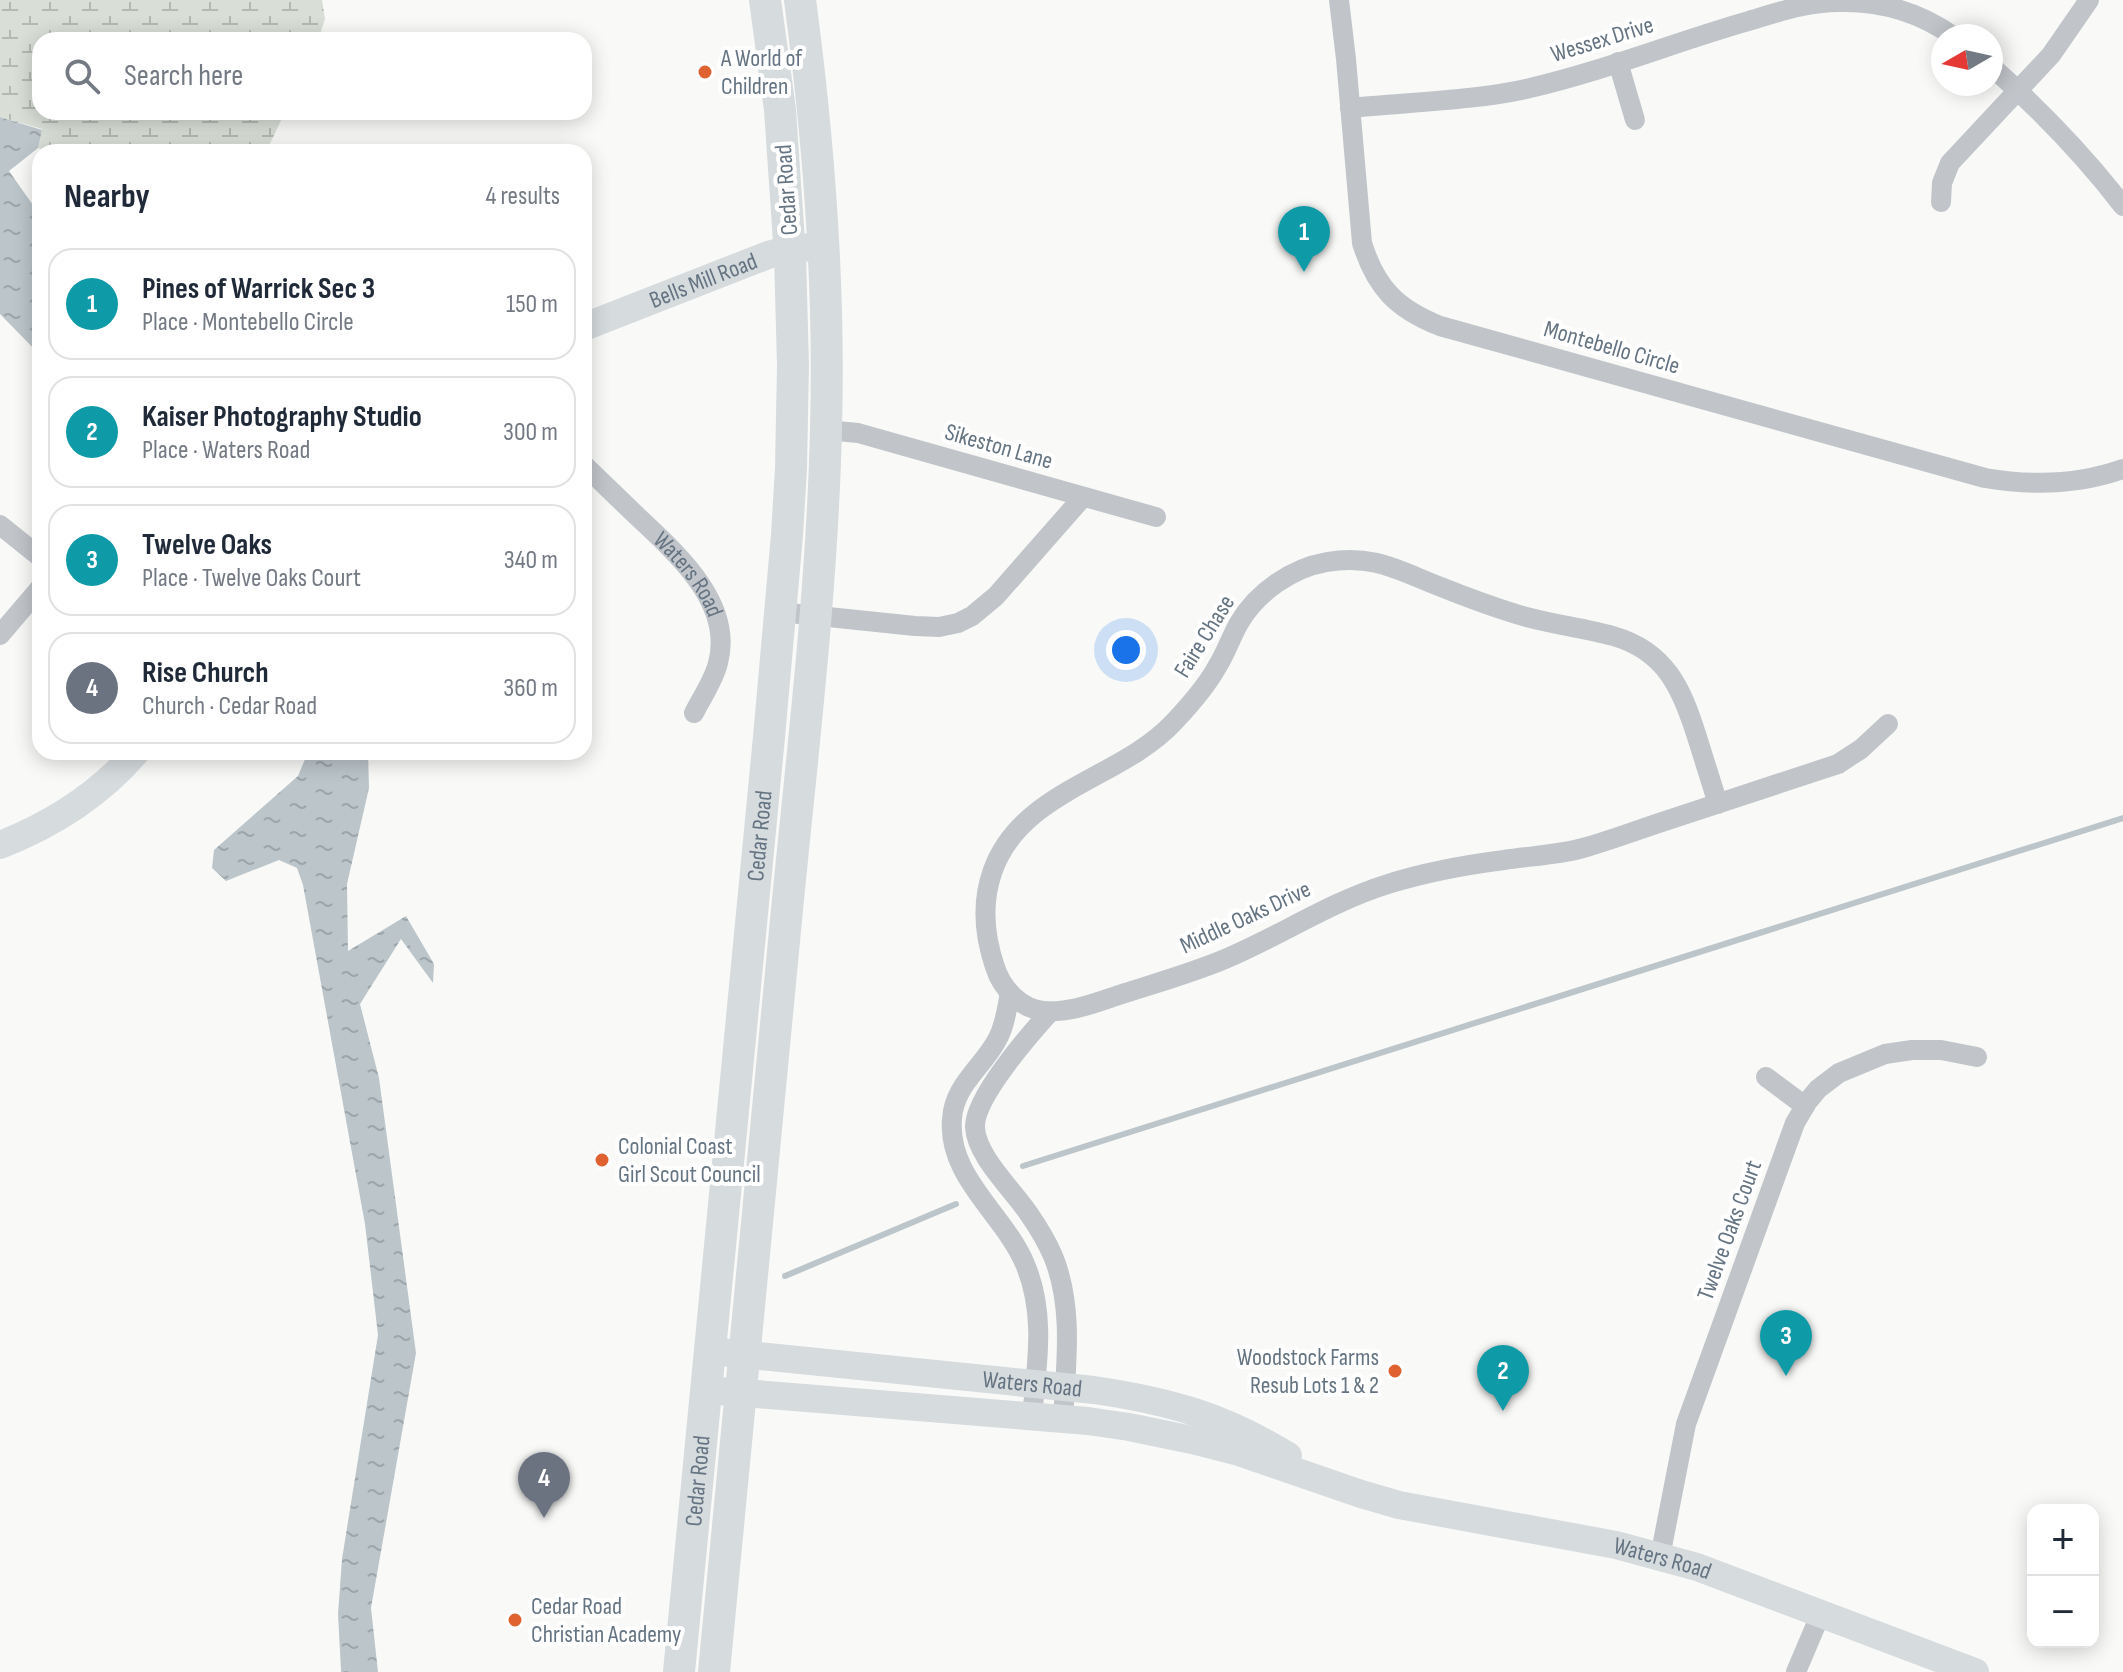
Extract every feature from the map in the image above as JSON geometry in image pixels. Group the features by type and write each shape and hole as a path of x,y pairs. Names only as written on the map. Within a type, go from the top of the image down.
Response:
{"main road":[{"name":"Cedar Road","path":"679,1672 787,535 793,365 790,249 780,110 765,0"},
{"name":"Cedar Road","path":"714,1672 822,522 826,430 824,246 800,0"}],"street":[{"name":"Montebello Circle","path":"1339,0 1360,232 1369,264 1380,285 1398,304 1419,318 1985,478 2035,484 2079,480 2123,469"},
{"path":"1941,202 1942,183 1950,163 2051,55 2089,0"},
{"name":"Wessex Drive","path":"1350,108 1513,92 1799,7 1836,2 1871,3 1918,15 1933,24"},
{"path":"1618,62 1635,120"},
{"path":"2003,77 2042,112 2123,206"},
{"name":"Bells Mill Road","path":"592,324 733,268 790,249 824,246"},
{"name":"Sikeston Lane","path":"826,430 858,433 1156,517"},
{"name":"Waters Road","path":"592,473 679,557 710,600 717,619 719,661 694,713"},
{"path":"780,612 915,626 939,627 958,623 972,616 996,596 1083,497"},
{"path":"0,525 32,551"},
{"name":"Faire Chase","path":"1010,993 999,978 986,935 985,903 991,876 1006,844 1017,830 1048,804 1162,735 1218,666 1238,624 1257,600 1295,572 1311,566 1348,560 1387,564 1472,600 1522,616 1614,636 1641,647 1675,680 1685,700 1718,804"},
{"path":"0,635 32,597"},
{"name":"Middle Oaks Drive","path":"1050,1012 1077,1009 1226,959 1339,902 1383,886 1472,864 1583,848 1838,764 1861,749 1888,724"},
{"path":"0,845 30,833 84,800 127,760"},
{"path":"1032,1416 1039,1320 1027,1266 1008,1232 958,1162 952,1133 953,1108 957,1097 1000,1036 1010,993 1021,1003 1050,1012 986,1095 976,1117 975,1129 982,1149 1029,1213 1054,1258 1066,1316 1063,1419"},
{"name":"Twelve Oaks Court","path":"1660,1557 1686,1424 1795,1123 1805,1106 1818,1089 1839,1073 1885,1054 1941,1050 1977,1057"},
{"path":"1766,1077 1805,1106"},
{"name":"Waters Road","path":"710,1351 1065,1387 1156,1400 1202,1413 1256,1437 1337,1486"},
{"name":"Waters Road","path":"706,1390 1063,1419 1129,1427 1192,1440 1239,1452 1399,1505 1573,1536 1697,1567 1975,1672"},
{"path":"1796,1672 1821,1613"}],"green space":[{"path":"0,0 322,0 325,19 321,32 32,32 32,120 281,120 270,144 39,144 42,129 0,117"}],"water":[{"path":"0,117 42,130 39,144 32,144 32,153 9,171 32,204 32,347 0,314"},
{"path":"305,760 368,760 369,788 347,884 348,951 406,916 434,964 433,983 401,939 360,1004 379,1078 416,1353 371,1608 378,1672 341,1672 338,1614 342,1559 378,1335 365,1224 303,885 297,868 279,860 226,881 212,868 214,850 298,776"}],"waterway":[{"path":"1023,1166 2123,818"},
{"path":"785,1276 956,1204"}],"place":[{"name":"A World of Children","path":"705,72"},
{"name":"Pines of Warrick Sec 3","path":"1304,272"},
{"name":"Colonial Coast Girl Scout Council","path":"602,1160"},
{"name":"Woodstock Farms Resub Lots 1 & 2","path":"1395,1371"},
{"name":"Twelve Oaks","path":"1786,1376"},
{"name":"Kaiser Photography Studio","path":"1503,1411"},
{"name":"Rise Church","path":"544,1518"},
{"name":"Cedar Road Christian Academy","path":"515,1620"}]}
